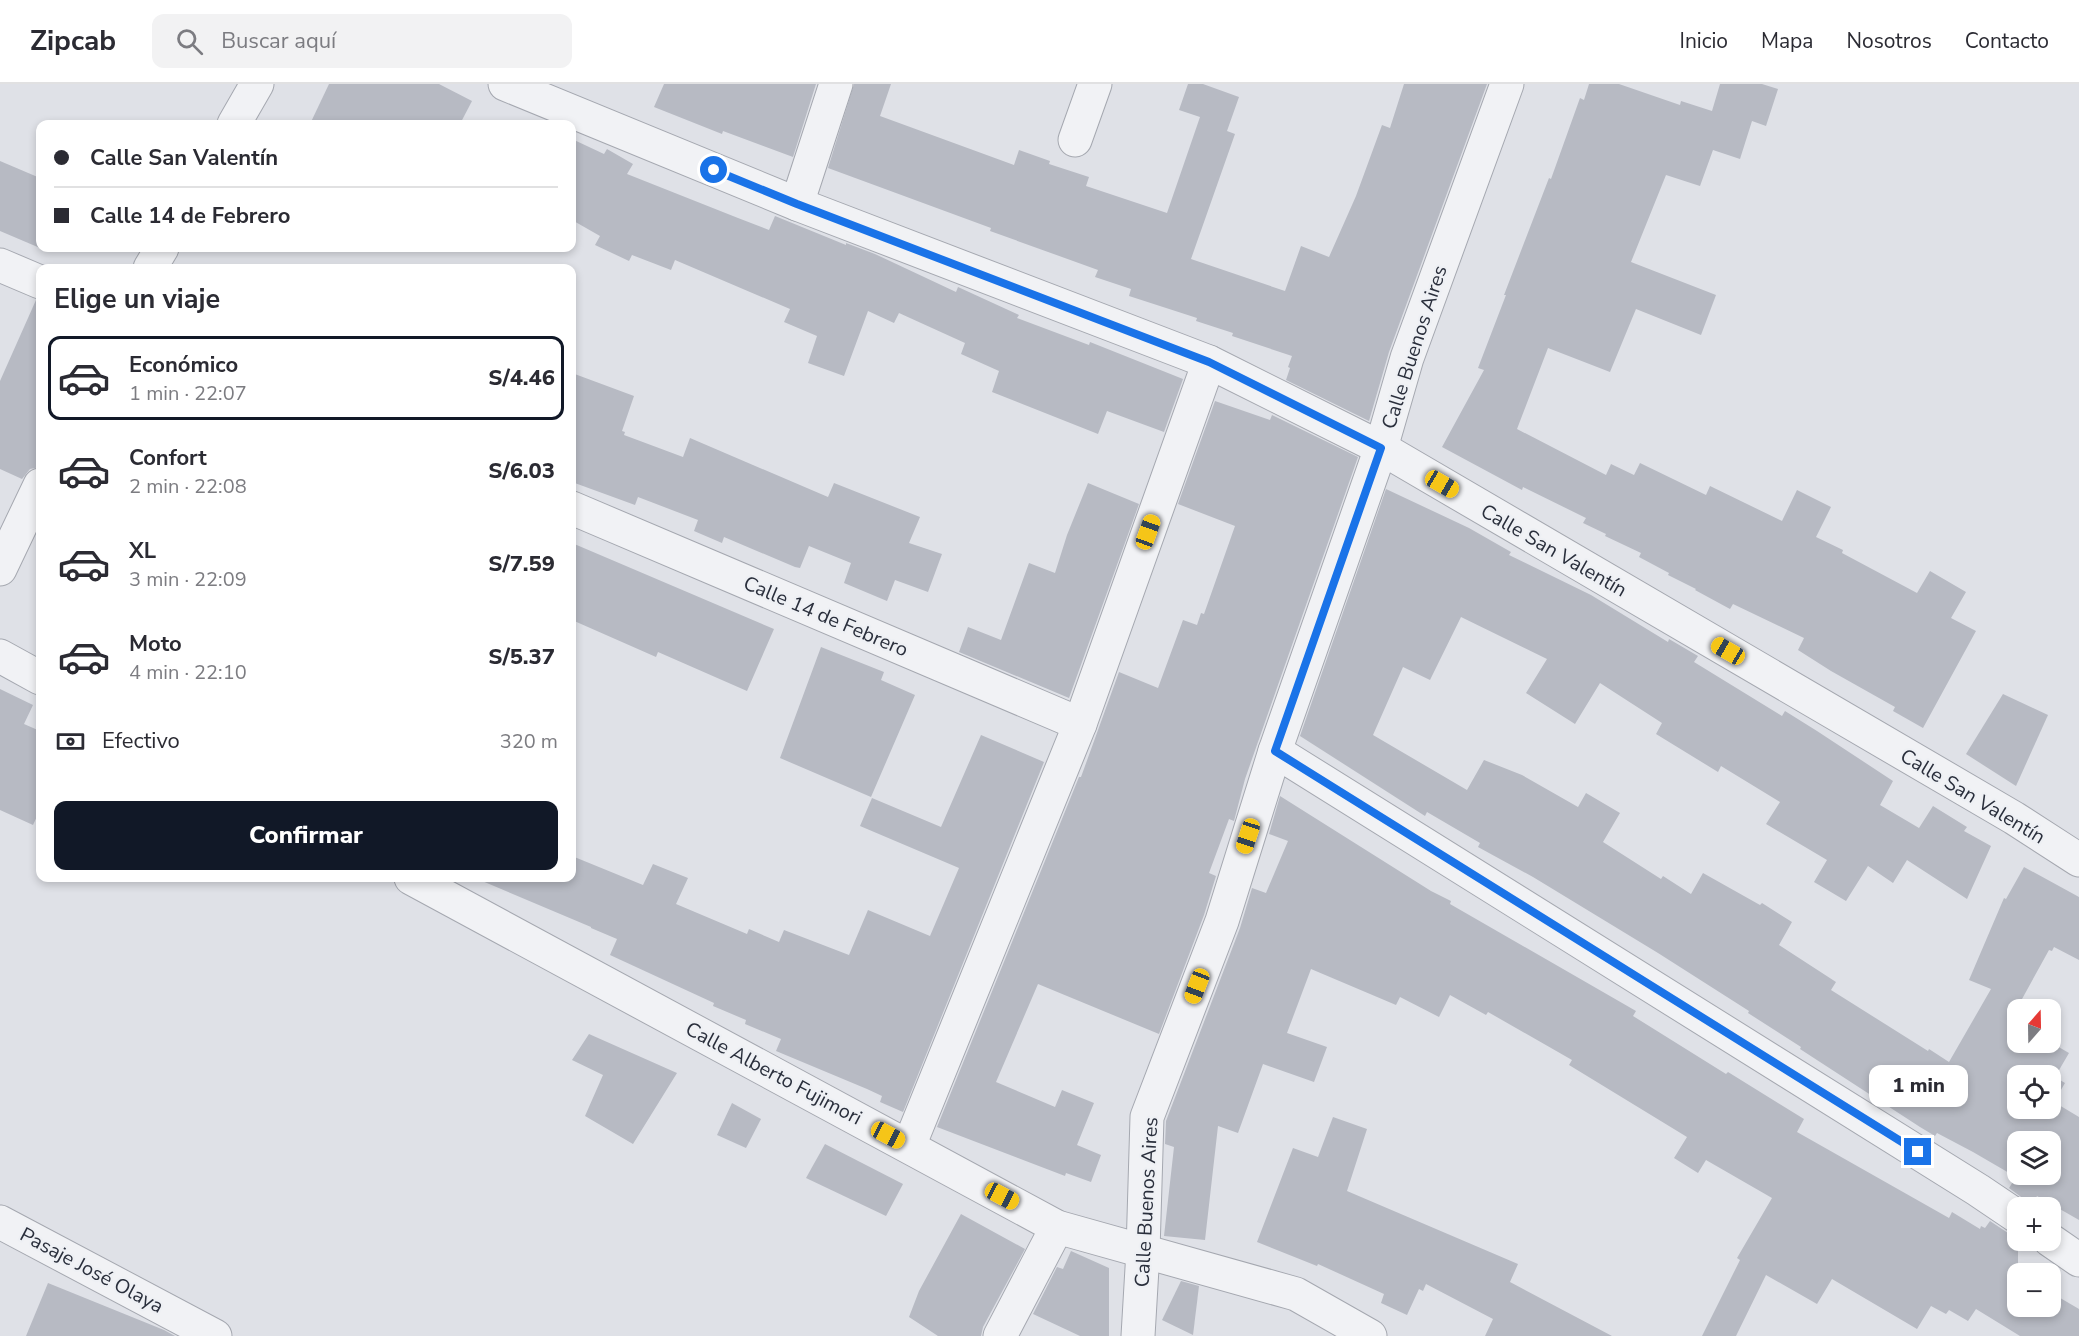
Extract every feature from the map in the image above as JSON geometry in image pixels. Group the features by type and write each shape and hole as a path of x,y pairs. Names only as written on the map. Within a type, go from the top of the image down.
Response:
{"street":[{"path":"236,120 257,84"},
{"name":"Calle San Valentín","path":"506,84 797,204 1209,362 1381,448 2014,818 2079,860"},
{"path":"797,204 836,84"},
{"path":"1075,140 1095,84"},
{"name":"Calle Buenos Aires","path":"1138,1336 1147,1117 1222,921 1275,751 1381,448 1407,358 1507,84"},
{"path":"0,265 36,280"},
{"path":"909,1146 1080,724 1209,362"},
{"path":"0,569 36,493"},
{"name":"Calle 14 de Febrero","path":"576,510 1080,724"},
{"path":"0,656 36,676"},
{"path":"1275,751 2007,1210"},
{"name":"Calle Alberto Fujimori","path":"418,882 1057,1227 1296,1294 1370,1336"},
{"name":"Pasaje José Olaya","path":"0,1222 215,1336"},
{"path":"1000,1336 1057,1227"},
{"path":"2061,1248 2079,1260"}],"building":[{"path":"329,84 439,84 472,101 462,120 312,120"},
{"path":"664,84 816,84 793,157 723,131 722,134 654,107"},
{"path":"854,84 891,84 880,116 1014,165 1019,150 1050,161 1049,164 1089,177 1086,186 1167,213 1200,117 1179,110 1188,84 1203,84 1239,97 1227,131 1235,134 1191,259 1285,291 1301,246 1329,257 1356,196 1382,125 1390,128 1404,84 1487,84 1389,352 1369,421 1286,380 1292,356 1232,336 1233,333 1196,321 1197,318 1129,296 1131,289 1095,277 1098,270 828,168"},
{"path":"1589,84 1619,84 1680,105 1681,101 1712,111 1720,84 1762,84 1778,89 1766,126 1752,121 1740,159 1713,150 1700,186 1666,175 1631,262 1716,295 1701,335 1636,309 1610,372 1548,348 1517,429 1606,475 1611,464 1634,475 1640,463 1706,495 1710,486 1782,521 1797,490 1831,507 1816,537 1843,550 1842,553 1917,593 1930,571 1966,592 1951,618 1976,631 1923,728 1893,711 1895,707 1798,650 1804,638 1733,604 1730,609 1639,557 1641,553 1583,523 1586,518 1523,487 1522,490 1442,447 1484,370 1478,368 1506,295 1504,295 1549,178 1551,179 1580,98 1584,100"},
{"path":"576,141 604,154 607,149 633,164 627,174 738,218 769,230 775,216 846,245 846,243 875,254 956,292 958,287 1019,315 1017,318 1089,345 1090,342 1183,379 1164,432 1107,411 1098,434 992,392 999,371 961,354 965,343 899,313 894,323 868,311 844,376 808,363 817,336 784,322 790,309 675,260 671,270 632,255 629,261 595,245 600,236 576,222"},
{"path":"0,161 36,176 36,246 0,231"},
{"path":"36,300 36,468 30,469 22,479 0,469 0,381"},
{"path":"576,374 634,396 622,431 625,432 624,435 683,457 690,438 828,497 834,483 920,517 909,543 942,554 928,592 895,580 887,601 844,583 851,563 809,546 800,568 795,567 724,537 722,543 694,531 698,520 638,497 635,505 576,483"},
{"path":"1215,401 1270,420 1272,415 1358,457 1245,779 1234,821 1229,819 1209,873 1216,876 1204,915 1159,1034 1038,984 996,1082 1055,1107 1062,1090 1094,1103 1077,1145 1101,1155 1091,1182 1066,1173 1065,1176 937,1127 1079,777 1081,777 1119,672 1158,688 1183,620 1197,625 1201,613 1204,614 1235,526 1178,504"},
{"path":"1088,483 1139,504 1069,698 959,652 968,627 1001,640 1029,563 1055,573 1067,535"},
{"path":"1386,489 1469,528 1511,552 1509,555 1591,595 1668,642 1669,639 1698,656 1694,662 1782,716 1785,711 1817,731 1893,781 1880,805 1919,828 1933,806 1967,827 1964,831 1991,846 1967,899 1907,860 1893,883 1868,866 1846,901 1814,882 1827,860 1766,824 1780,802 1721,766 1718,772 1656,734 1662,723 1600,683 1575,724 1526,693 1547,659 1461,617 1430,680 1403,667 1373,735 1467,790 1484,760 1522,775 1578,807 1586,793 1620,813 1603,842 1661,879 1663,876 1691,894 1703,873 1760,905 1762,903 1792,922 1779,945 1836,982 1831,990 1949,1062 1991,989 1969,980 2004,898 2006,899 2024,867 2079,897 2079,960 2054,947 2052,951 2049,950 2022,999 2007,999 2007,1053 2061,1053 2061,1048 2069,1053 2061,1067 2007,1065 2007,1119 2061,1119 2061,1106 2079,1117 2079,1220 2061,1210 2061,1197 2021,1197 2009,1188 2011,1185 2061,1185 2061,1131 2007,1131 2007,1172 1937,1133 1935,1136 1920,1127 1800,1049 1801,1047 1748,1013 1749,1011 1658,953 1533,877 1478,847 1480,843 1427,812 1425,816 1300,736"},
{"path":"576,545 774,629 747,691 658,652 656,657 576,622"},
{"path":"821,647 884,672 881,680 915,695 871,797 780,758"},
{"path":"0,689 33,705 24,724 36,729 36,819 33,825 0,810"},
{"path":"2003,694 2048,715 2016,786 1966,754"},
{"path":"981,735 1044,762 903,1112 880,1102 882,1096 776,1051 781,1039 745,1024 746,1020 610,955 617,939 484,882 576,882 576,858 643,885 653,864 688,878 676,904 747,934 749,929 779,942 784,930 849,955 868,910 930,936 959,868 860,826 872,798 941,827"},
{"path":"1280,796 1431,891 1451,901 1450,904 1636,1011 1633,1016 1804,1119 1797,1132 1949,1218 1952,1212 1980,1229 1981,1226 1985,1228 1990,1221 2007,1232 2007,1251 2018,1251 2018,1263 2007,1263 2007,1317 2061,1317 2061,1298 2079,1309 2079,1336 2020,1336 1976,1309 1968,1321 1949,1310 1946,1314 1931,1306 1917,1329 1832,1279 1817,1304 1766,1275 1736,1336 1702,1336 1740,1260 1737,1258 1772,1198 1706,1160 1698,1173 1674,1158 1687,1137 1569,1065 1572,1060 1488,1012 1486,1015 1450,995 1439,1017 1400,997 1396,1005 1311,969 1287,1033 1327,1047 1314,1082 1263,1064 1238,1133 1218,1126 1205,1240 1164,1236 1174,1147 1165,1144 1166,1121 1240,928 1252,888 1266,893 1288,841 1269,834"},
{"path":"589,1034 677,1073 633,1144 585,1116 603,1075 572,1060"},
{"path":"732,1103 761,1119 746,1148 717,1135"},
{"path":"1333,1117 1367,1129 1347,1191 1518,1264 1510,1282 1612,1336 1485,1336 1493,1319 1426,1284 1423,1291 1419,1289 1407,1315 1381,1303 1384,1294 1318,1264 1317,1266 1257,1242 1293,1148 1318,1157"},
{"path":"825,1144 903,1184 886,1216 806,1178"},
{"path":"961,1214 1025,1249 983,1327 981,1336 938,1336 909,1317 919,1291"},
{"path":"1071,1251 1109,1268 1109,1336 1080,1336 1033,1314 1057,1267 1063,1269"},
{"path":"1181,1281 1199,1286 1193,1335 1162,1320"},
{"path":"48,1283 164,1330 175,1336 26,1336"}],"route":[{"path":"714,170 1209,362 1381,448 1275,751 1918,1152"}]}
